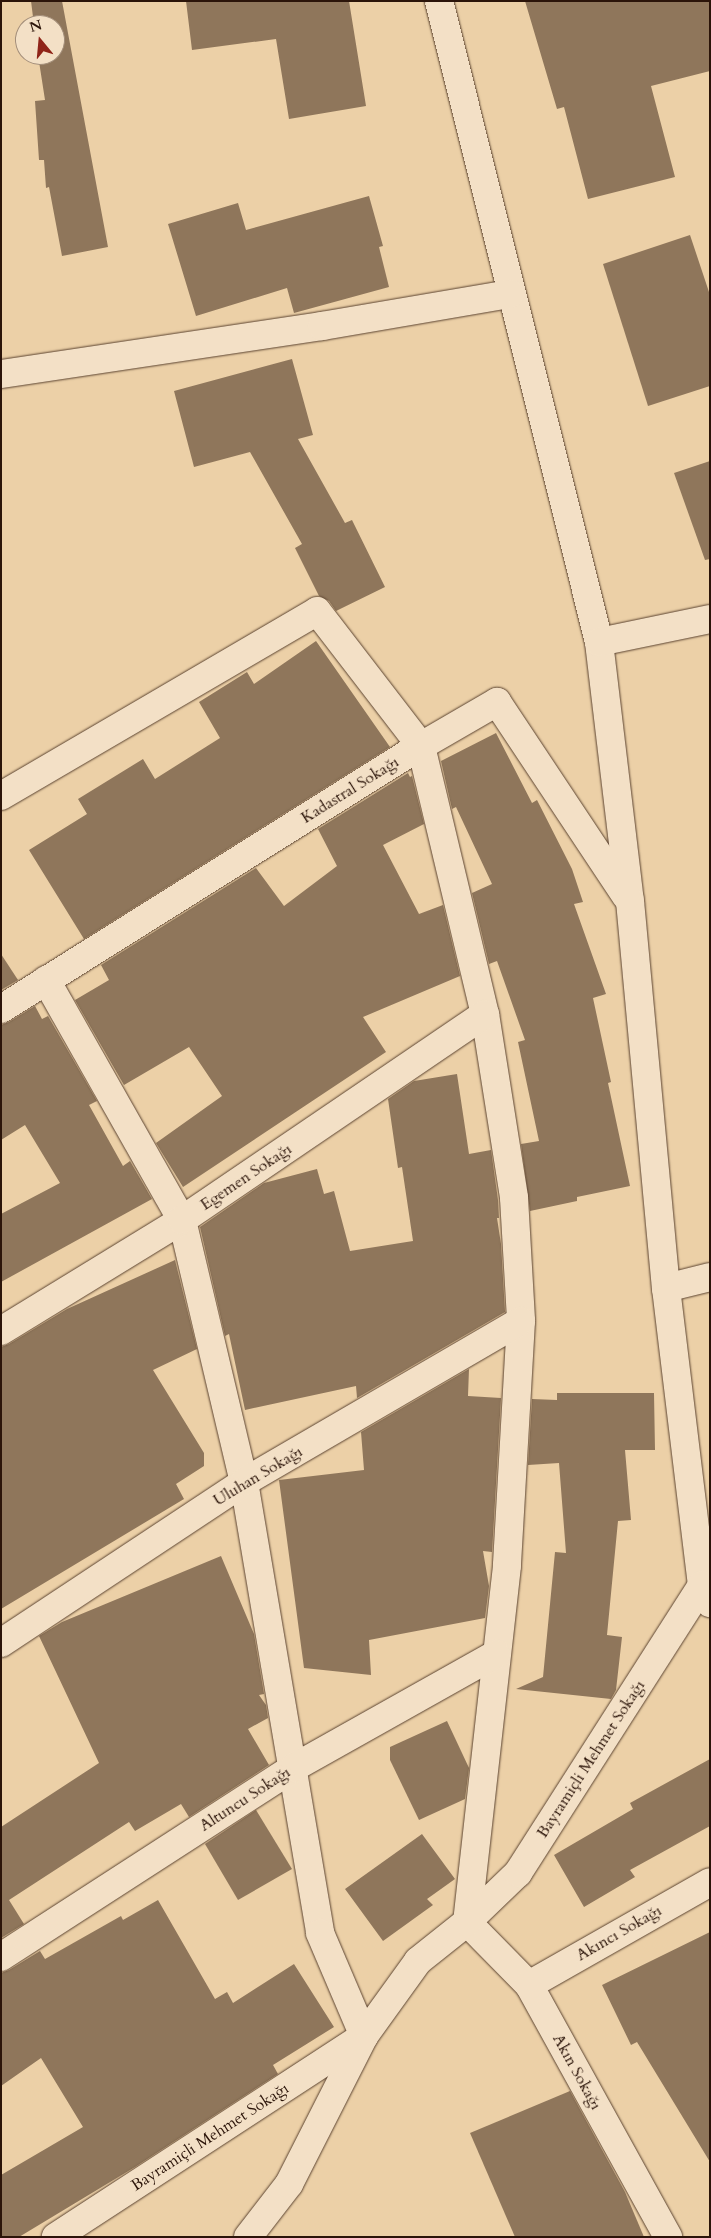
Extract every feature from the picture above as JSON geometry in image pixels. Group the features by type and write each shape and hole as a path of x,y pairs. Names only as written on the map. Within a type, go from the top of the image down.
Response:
{"street":[{"path":"439,1 510,294 599,642 630,901 666,1288 706,1594"},
{"path":"1,374 322,326 510,294"},
{"path":"1,796 318,611 421,746 485,1014 514,1198 521,1321 507,1566 467,1922"},
{"path":"599,642 710,619"},
{"name":"Kadastral Sokağı","path":"1,1009 421,746 497,702 630,901"},
{"path":"46,980 182,1220 244,1482 320,1933 364,2036 289,2184 248,2237"},
{"name":"Egemen Sokağı","path":"1,1331 182,1220 485,1014"},
{"path":"666,1288 710,1277"},
{"name":"Uluhan Sokağı","path":"1,1643 244,1482 521,1321"},
{"name":"Bayramiçli Mehmet Sokağı","path":"56,2237 364,2036 418,1961 467,1922 518,1873 706,1594"},
{"name":"Altuncu Sokağı","path":"1,1957 293,1768 496,1654"},
{"name":"Akıncı Sokağı","path":"529,1985 710,1882"},
{"name":"Akın Sokağı","path":"467,1922 529,1985 668,2237"}],"building":[{"path":"31,1 62,1 65,15 33,15"},
{"path":"186,1 349,1 366,106 289,119 276,39 192,50"},
{"path":"525,1 710,1 710,71 651,86 675,177 588,199 564,107 557,109"},
{"path":"65,17 108,247 62,256 49,187 46,188 44,160 39,160 35,101 45,100 40,65 65,65"},
{"path":"369,196 383,246 379,247 389,287 294,313 287,288 196,316 168,224 238,203 246,230"},
{"path":"690,235 710,295 710,386 648,406 603,264"},
{"path":"292,359 313,435 298,439 345,523 352,520 385,587 336,611 329,601 319,596 295,548 302,544 250,452 194,467 174,391"},
{"path":"710,461 710,559 705,560 674,473"},
{"path":"316,641 390,747 84,939 29,850 87,814 78,799 143,759 155,779 220,738 199,702 247,672 254,684"},
{"path":"496,733 532,803 537,800 572,869 583,902 574,904 606,994 593,998 611,1082 608,1083 630,1186 577,1197 577,1201 530,1211 521,1144 539,1141 518,1042 525,1040 497,961 489,964 472,893 492,884 456,807 452,809 441,761"},
{"path":"408,773 410,777 412,776 424,824 383,845 419,914 443,905 460,976 363,1017 386,1052 183,1187 156,1143 222,1096 189,1047 124,1085 75,1000 109,980 101,965 256,868 284,906 337,866 318,829"},
{"path":"1,954 18,980 1,990"},
{"path":"35,1006 42,1019 48,1016 97,1101 89,1105 123,1166 130,1161 152,1199 1,1282 1,1214 60,1183 25,1125 1,1140 1,1025"},
{"path":"457,1074 469,1154 491,1150 498,1200 499,1218 497,1218 501,1244 505,1312 357,1398 356,1386 245,1410 229,1334 225,1336 200,1227 264,1183 317,1169 324,1194 334,1191 350,1251 413,1241 402,1167 398,1168 388,1099 414,1081"},
{"path":"175,1260 197,1349 153,1370 204,1453 204,1466 176,1484 184,1499 1,1609 1,1347 67,1309"},
{"path":"469,1369 468,1396 501,1398 492,1552 483,1551 489,1586 485,1618 369,1640 371,1675 304,1668 279,1480 364,1470 361,1432"},
{"path":"557,1393 654,1393 655,1450 625,1450 631,1520 618,1521 607,1635 622,1637 616,1690 611,1699 516,1689 543,1677 555,1552 566,1553 559,1463 528,1465 532,1399 557,1400"},
{"path":"221,1556 254,1634 264,1694 259,1695 266,1705 268,1718 248,1729 269,1765 189,1817 181,1804 135,1831 129,1822 9,1900 24,1924 1,1938 1,1827 99,1763 39,1636 62,1622"},
{"path":"447,1721 469,1768 465,1799 419,1820 390,1760 390,1747"},
{"path":"710,1759 710,1826 630,1870 635,1877 584,1907 554,1855 633,1809 630,1803"},
{"path":"256,1810 292,1869 238,1900 205,1844"},
{"path":"422,1834 455,1879 427,1899 433,1905 383,1941 345,1889"},
{"path":"158,1900 215,1999 227,1992 233,2003 294,1964 334,2027 273,2065 278,2074 135,2167 19,2237 1,2237 1,2175 83,2127 41,2058 1,2086 1,1973 40,1951 45,1959 121,1916 123,1920"},
{"path":"710,1932 710,2162 637,2042 631,2045 602,1985"},
{"path":"570,2091 625,2192 644,2237 515,2237 470,2133"}]}
